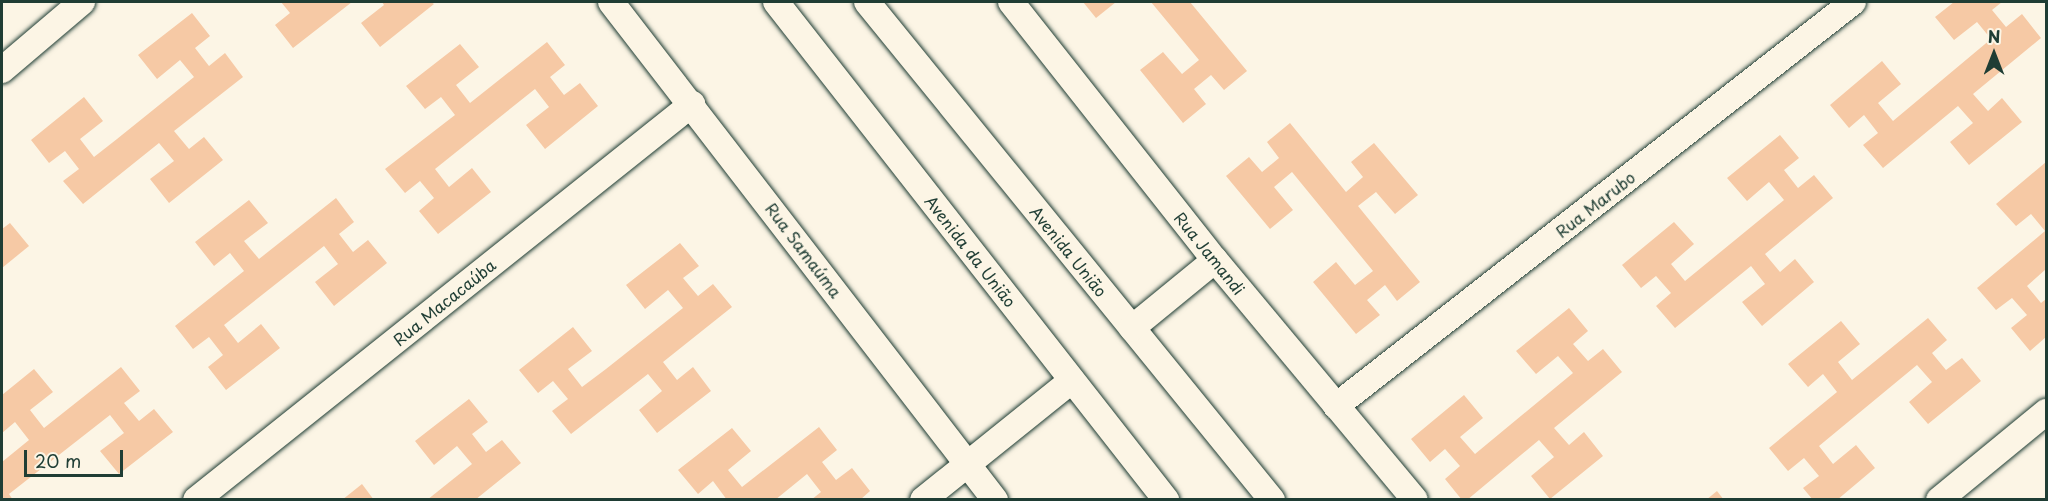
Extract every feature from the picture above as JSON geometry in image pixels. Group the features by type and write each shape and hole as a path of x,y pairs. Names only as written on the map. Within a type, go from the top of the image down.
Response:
{"street":[{"path":"2,70 82,2"},
{"name":"Rua Samaúma","path":"611,2 692,104 995,500"},
{"name":"Avenida da União","path":"776,2 1166,500"},
{"name":"Avenida União","path":"867,2 1272,500"},
{"name":"Rua Jamandi","path":"1011,2 1215,260 1415,500"},
{"name":"Rua Marubo","path":"1336,406 1853,2"},
{"name":"Rua Macacaúba","path":"196,500 692,104"},
{"path":"1132,328 1215,260"},
{"path":"923,500 1072,380"},
{"path":"1939,500 2046,412"}],"building":[{"path":"281,2 352,2 293,48 275,25 290,13"},
{"path":"382,2 431,2 434,4 380,47 361,23 384,5"},
{"path":"1083,2 1116,2 1096,18"},
{"path":"1151,2 1190,2 1247,71 1224,90 1211,75 1194,89 1206,104 1183,123 1140,70 1163,52 1182,74 1199,60"},
{"path":"1954,2 2002,2 1992,10 2006,27 2022,14 2041,38 1973,94 1988,111 2002,98 2022,122 1969,165 1950,142 1973,123 1958,106 1883,168 1863,145 1878,133 1864,115 1849,128 1830,105 1882,61 1901,84 1878,103 1893,121 1991,39 1977,22 1954,40 1935,17"},
{"path":"192,13 210,36 195,48 209,66 225,53 243,77 174,131 189,149 204,137 223,160 169,203 150,179 174,161 159,143 83,204 63,181 79,169 65,151 49,163 31,140 84,97 103,121 80,139 94,157 117,139 194,77 180,60 157,79 138,55"},
{"path":"547,42 565,65 550,77 564,95 580,83 598,106 545,149 526,125 549,107 535,89 435,169 449,187 472,168 491,192 438,234 419,211 434,198 420,181 405,193 385,169 455,115 441,97 425,109 406,86 460,44 479,67 456,85 470,103"},
{"path":"1290,123 1346,192 1363,177 1351,162 1374,143 1418,195 1395,214 1376,192 1358,206 1420,282 1397,301 1385,285 1367,300 1380,315 1356,334 1313,282 1336,262 1355,285 1373,271 1292,172 1274,187 1293,210 1270,229 1226,176 1249,157 1262,172 1279,158 1267,142"},
{"path":"1780,135 1799,158 1784,170 1798,188 1814,175 1833,198 1765,254 1780,272 1795,259 1814,282 1762,326 1742,302 1765,284 1751,266 1675,328 1656,306 1671,293 1656,276 1641,288 1622,265 1674,222 1694,244 1671,264 1685,281 1784,200 1769,182 1747,201 1727,178"},
{"path":"2046,162 2046,269 2027,286 2041,303 2046,299 2046,337 2030,351 2011,328 2027,315 2012,298 1996,310 1977,288 2045,231 2031,214 2016,226 1996,204"},
{"path":"336,198 354,222 339,234 353,252 368,240 387,263 334,306 315,282 338,264 324,246 224,325 238,343 261,324 280,348 226,390 208,367 223,355 209,337 193,349 175,326 244,271 230,253 214,266 195,242 249,200 268,223 244,241 259,259"},
{"path":"10,223 29,246 2,268 2,229"},
{"path":"680,243 699,266 683,278 698,296 713,284 732,307 663,362 677,380 693,367 711,391 657,433 639,410 662,391 648,374 571,434 552,411 568,399 553,381 538,393 519,370 573,327 592,351 568,369 582,387 606,369 683,308 668,290 645,309 626,285"},
{"path":"1569,308 1588,331 1573,344 1588,361 1603,349 1622,372 1554,428 1569,445 1584,432 1603,456 1550,499 1531,476 1554,457 1539,440 1467,500 1462,500 1445,479 1460,466 1445,449 1430,462 1411,439 1464,395 1483,418 1460,437 1475,454 1573,373 1558,356 1536,374 1516,351"},
{"path":"1928,318 1947,340 1932,353 1946,370 1962,358 1981,381 1928,424 1909,402 1932,382 1917,365 1819,446 1833,464 1856,445 1875,468 1837,500 1813,500 1803,488 1819,476 1804,458 1788,471 1769,448 1837,392 1823,374 1808,387 1788,364 1841,321 1860,344 1838,362 1852,380"},
{"path":"121,367 140,391 124,403 139,421 154,409 173,432 119,474 100,451 124,433 110,415 9,494 13,500 2,500 2,462 29,440 15,422 2,433 2,395 34,369 53,392 30,410 44,428"},
{"path":"469,399 488,422 472,434 486,452 502,440 521,463 475,500 427,500 472,464 457,446 434,465 415,441"},
{"path":"819,427 837,450 822,462 836,480 852,468 870,491 860,500 811,500 821,492 807,474 775,500 727,500 713,481 698,494 678,470 732,428 751,451 728,470 742,487"},
{"path":"362,484 374,500 342,500"},
{"path":"1717,491 1724,500 1706,500"}]}
